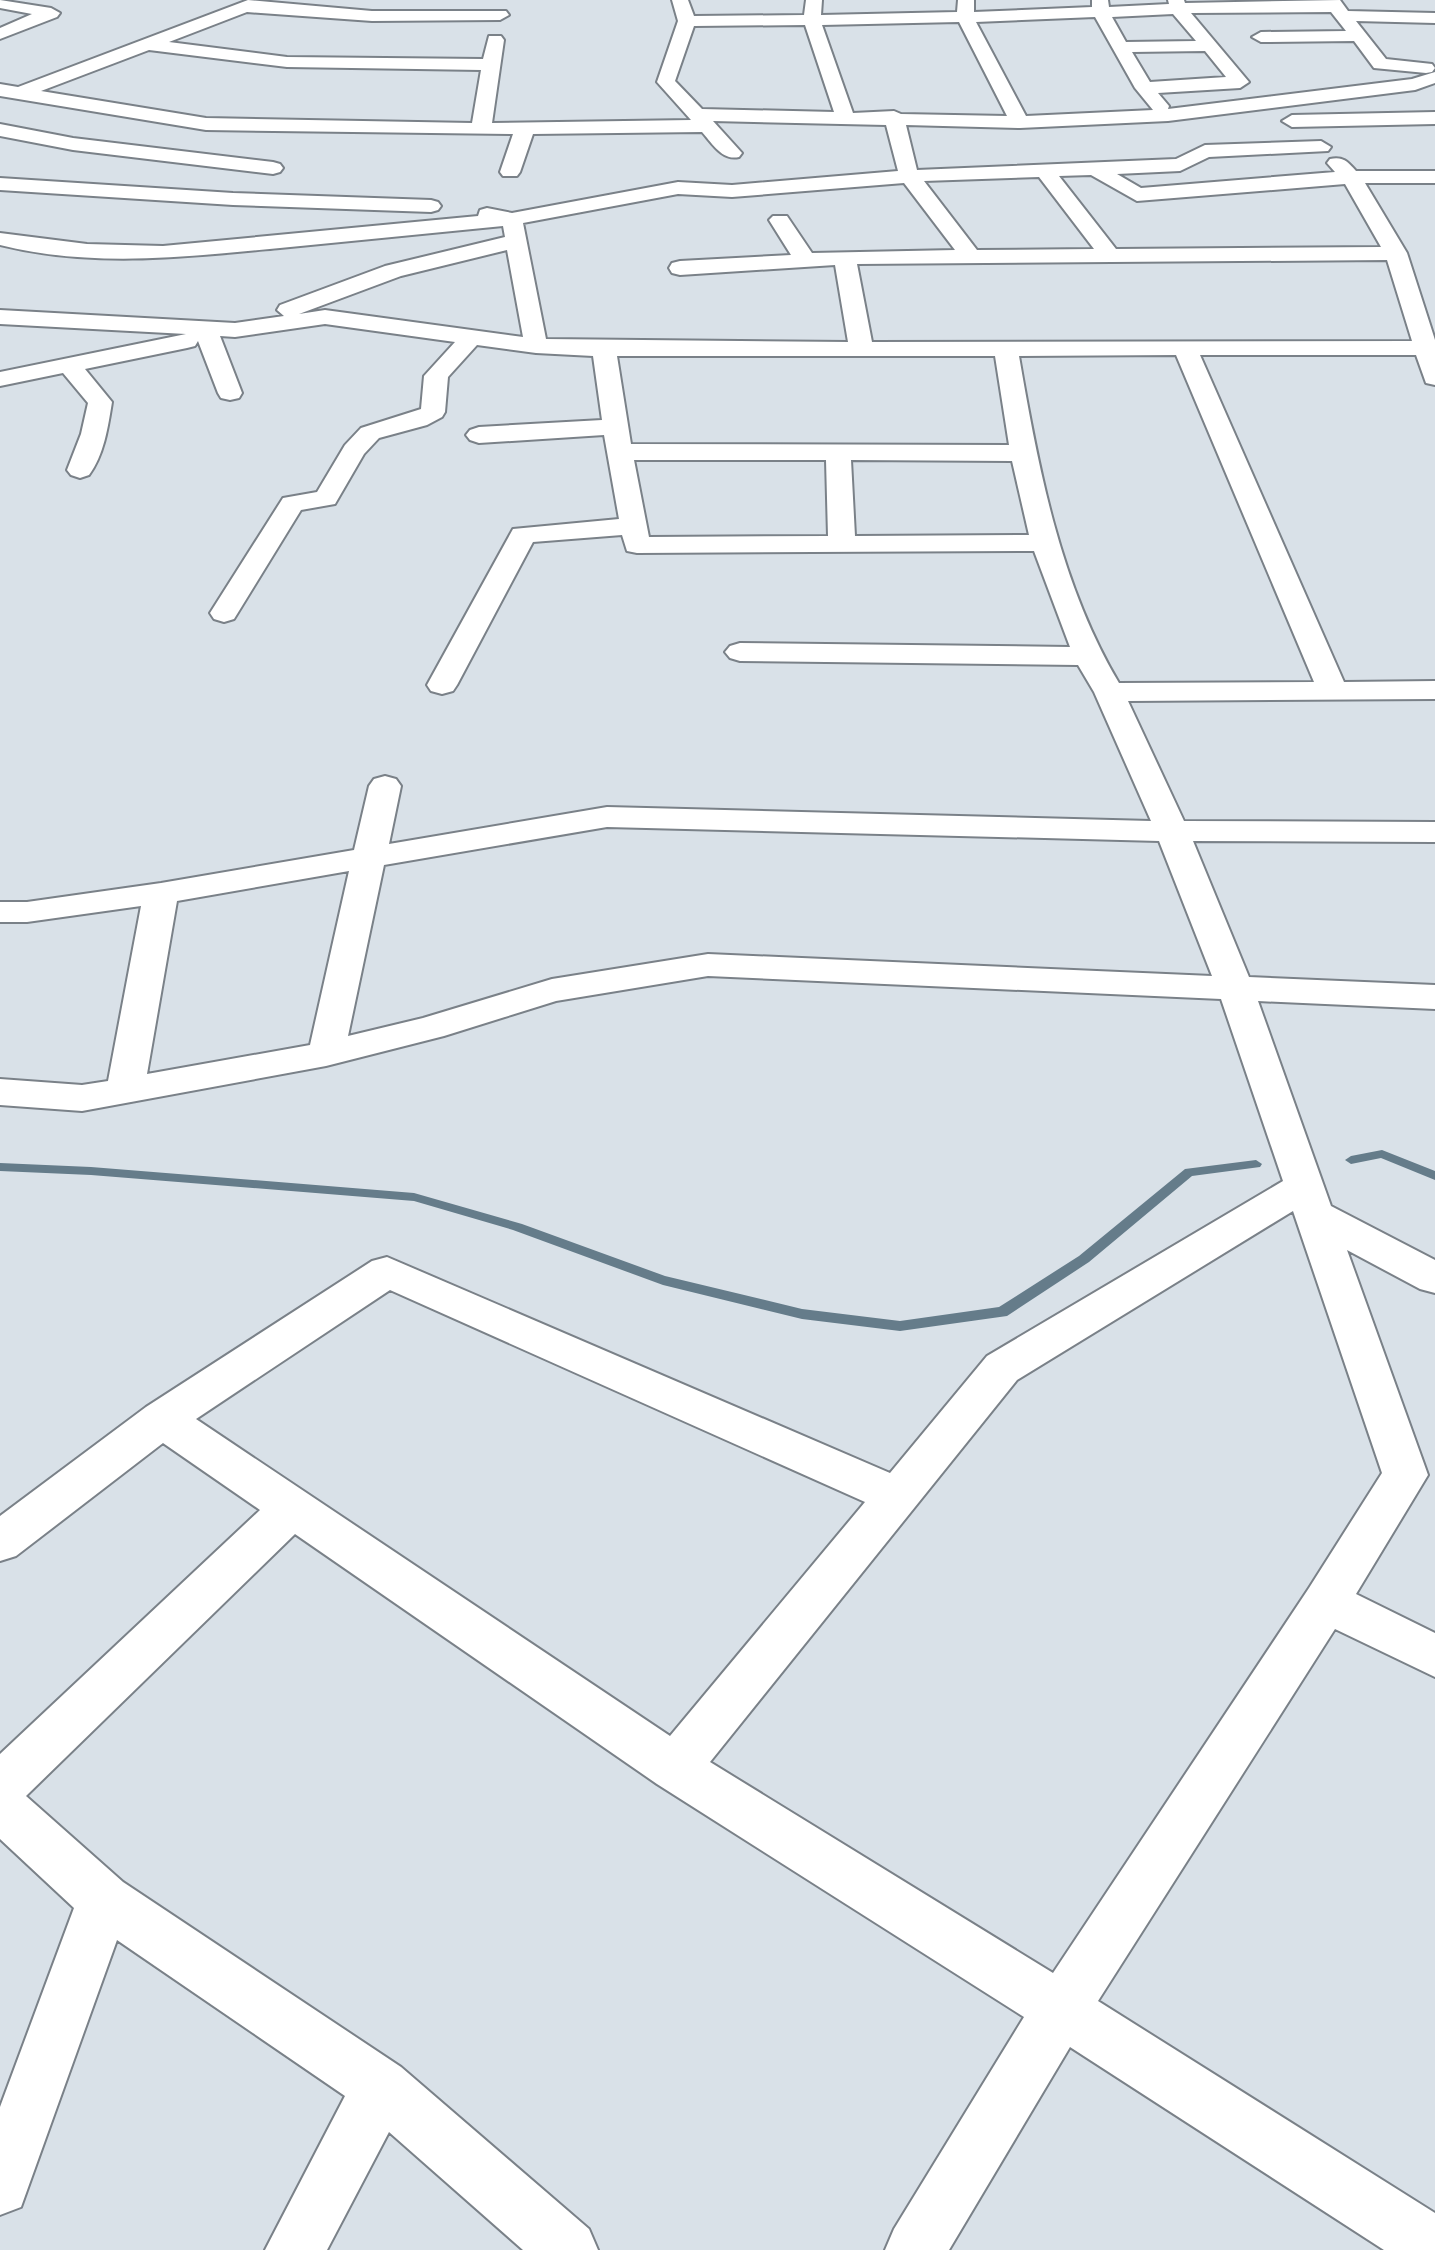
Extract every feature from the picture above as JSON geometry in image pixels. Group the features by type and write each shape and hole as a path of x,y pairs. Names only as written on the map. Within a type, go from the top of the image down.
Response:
{"street":[{"path":"680,0 687,22 666,82 732,153"},
{"path":"814,0 812,20 845,118"},
{"path":"0,3 51,13 0,34"},
{"path":"0,102 9,92 150,45 255,3 372,16 502,7 489,65 481,129"},
{"path":"687,22 812,20 966,9 1260,4 1435,18"},
{"path":"1144,88 1240,82 1178,5"},
{"path":"1101,6 1144,88 1168,115"},
{"path":"1336,8 1380,64 1435,68"},
{"path":"966,9 1020,122"},
{"path":"1261,37 1357,36"},
{"path":"150,45 287,62 489,65"},
{"path":"1121,47 1210,46"},
{"path":"1272,112 1415,84 1435,77"},
{"path":"9,92 206,124 306,126 525,129 701,120 845,118 896,123 1020,122 1272,112 1435,118"},
{"path":"1272,112 1321,147 1351,177 1396,253 1430,348 1435,378"},
{"path":"896,123 909,176 971,257"},
{"path":"247,200 306,126"},
{"path":"510,172 525,129"},
{"path":"0,130 73,144 281,157"},
{"path":"0,317 235,330 393,271 515,233 653,202 690,189 732,191 909,176 1180,165 1205,151 1321,147"},
{"path":"1419,157 1432,177"},
{"path":"1094,168 1137,195 1351,177 1432,177"},
{"path":"1043,169 1110,256"},
{"path":"0,184 247,200 442,206 515,233"},
{"path":"780,220 806,261"},
{"path":"0,239 87,251 163,253 515,233"},
{"path":"515,233 536,346"},
{"path":"680,268 806,261 847,269 937,257 1396,253"},
{"path":"847,269 861,348"},
{"path":"0,379 235,330 326,317 536,346 604,349 1006,350 1189,360 1271,348 1430,348"},
{"path":"208,336 230,393"},
{"path":"224,613 292,504 326,498 359,445 371,432 433,412 436,376 472,337"},
{"path":"604,349 638,545 1045,543"},
{"path":"915,2250 1061,2009 1326,1602 1405,1475 1237,990 1172,831 1108,692 1088,656 1045,543 1023,453 1006,350"},
{"path":"1189,360 1333,690"},
{"path":"70,366 100,402 94,434 80,470"},
{"path":"479,435 838,452 1023,453"},
{"path":"838,452 842,544"},
{"path":"442,685 523,535 634,526"},
{"path":"740,652 1088,656"},
{"path":"1108,692 1435,690"},
{"path":"326,1054 385,786"},
{"path":"0,912 27,912 160,893 607,817 1172,831 1435,832"},
{"path":"125,1089 160,893"},
{"path":"0,1092 82,1098 326,1054 431,1028 552,990 708,965 1435,997"},
{"path":"1311,1201 1435,1278"},
{"path":"675,1768 1002,1368 1311,1201"},
{"path":"0,1542 162,1419 387,1272 897,1496"},
{"path":"162,1419 675,1768 1061,2009 1435,2248"},
{"path":"0,1787 292,1508"},
{"path":"1326,1602 1435,1656"},
{"path":"0,1805 104,1900 381,2087 568,2250"},
{"path":"4,2163 104,1900"},
{"path":"295,2250 381,2087"}],"waterway":[{"path":"1351,1160 1382,1154 1435,1176"},
{"path":"0,1167 91,1171 414,1197 517,1227 663,1280 802,1314 900,1326 1002,1312 1084,1259 1189,1172 1256,1164"}]}
